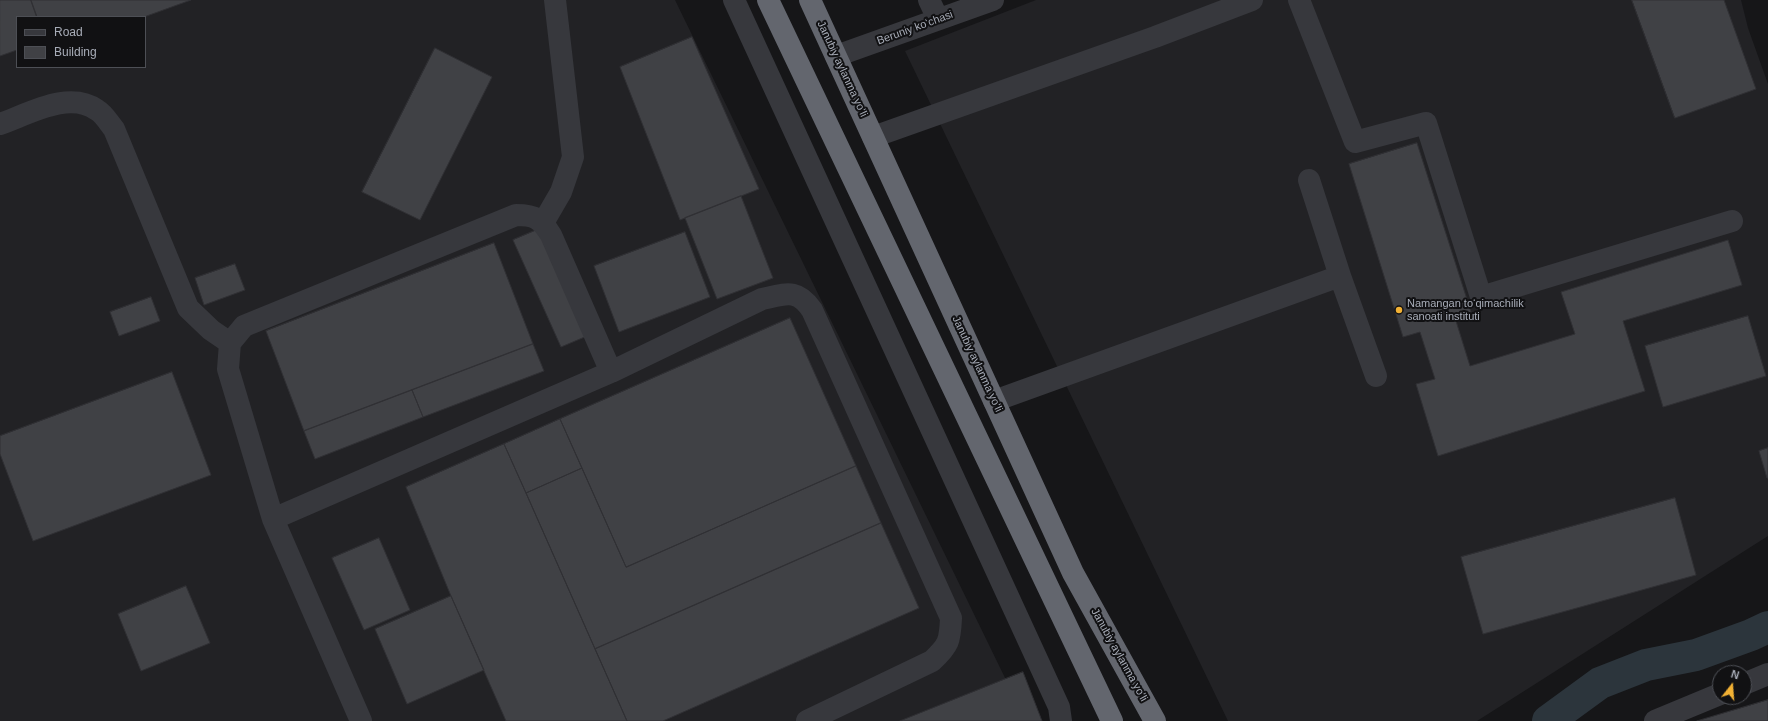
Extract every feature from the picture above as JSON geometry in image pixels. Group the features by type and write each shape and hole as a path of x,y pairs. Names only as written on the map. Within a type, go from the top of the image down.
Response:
{"highway":[{"path":"768,0 1112,721"},
{"name":"Janubiy aylanma yoʻli","path":"810,0 1073,572 1155,721"}],"street":[{"path":"543,223 562,192 573,157 555,0"},
{"path":"734,0 1056,700 1061,721"},
{"name":"Beruniy koʻchasi","path":"836,56 934,10 993,0"},
{"path":"873,137 1155,38 1252,0"},
{"path":"1299,0 1355,142 1426,123 1481,297 1732,221"},
{"path":"0,124 61,102 79,101 98,110 114,129 188,308 211,330 230,343"},
{"path":"1309,180 1340,276 1376,376"},
{"path":"361,721 273,519 228,368 230,343 244,326 516,215 531,215 543,223 551,235 610,372"},
{"path":"994,402 1340,276"},
{"path":"273,519 610,372 762,299 788,293 804,298 812,310 951,618 950,640 941,653 932,661 807,721"},
{"path":"1752,681 1768,674"},
{"path":"1662,719 1712,697"}],"shaded area":[{"path":"0,0 675,0 1026,721 0,721"},
{"name":"Namangan to‘qimachilik sanoati instituti","path":"1036,0 1741,0 1748,28 1768,84 1768,536 1477,721 1228,721 905,51"}],"building":[{"path":"0,0 31,0 37,16 16,16 16,50 0,56"},
{"path":"31,0 191,0 146,16 37,16"},
{"path":"1632,0 1724,0 1756,89 1675,118"},
{"path":"692,37 759,189 680,220 620,67"},
{"path":"435,48 492,77 420,220 362,192"},
{"path":"1417,143 1472,315 1456,321 1470,366 1575,334 1561,292 1728,240 1742,285 1623,321 1645,391 1438,456 1416,384 1435,379 1420,332 1403,337 1349,164"},
{"path":"741,196 773,278 717,299 685,218"},
{"path":"539,229 587,336 561,347 513,240"},
{"path":"685,232 710,297 619,332 594,266"},
{"path":"494,243 533,344 304,431 266,331"},
{"path":"235,264 245,290 204,305 195,278"},
{"path":"151,297 160,321 119,336 110,312"},
{"path":"1748,316 1766,376 1663,407 1645,346"},
{"path":"790,318 856,466 626,567 560,419"},
{"path":"533,344 544,371 423,417 412,390"},
{"path":"172,372 211,475 33,541 0,454 0,436"},
{"path":"412,390 423,417 315,459 304,431"},
{"path":"560,419 582,468 526,493 504,444"},
{"path":"504,444 627,721 506,721 451,596 406,487"},
{"path":"1768,448 1768,478 1767,478 1759,451"},
{"path":"856,466 881,523 595,649 526,493 582,468 626,567"},
{"path":"1675,498 1696,575 1483,634 1461,557"},
{"path":"881,523 919,608 663,721 627,721 595,649"},
{"path":"379,538 410,610 364,630 332,558"},
{"path":"186,586 210,643 141,671 118,614"},
{"path":"451,596 484,670 407,704 375,629"},
{"path":"1023,672 1042,721 900,721"},
{"path":"1768,700 1768,721 1697,721 1752,705"}],"waterway":[{"path":"1548,721 1600,683 1646,665 1696,655 1751,635 1768,627"}],"place":[{"name":"Namangan to‘qimachilik sanoati instituti","path":"1399,310"}]}
